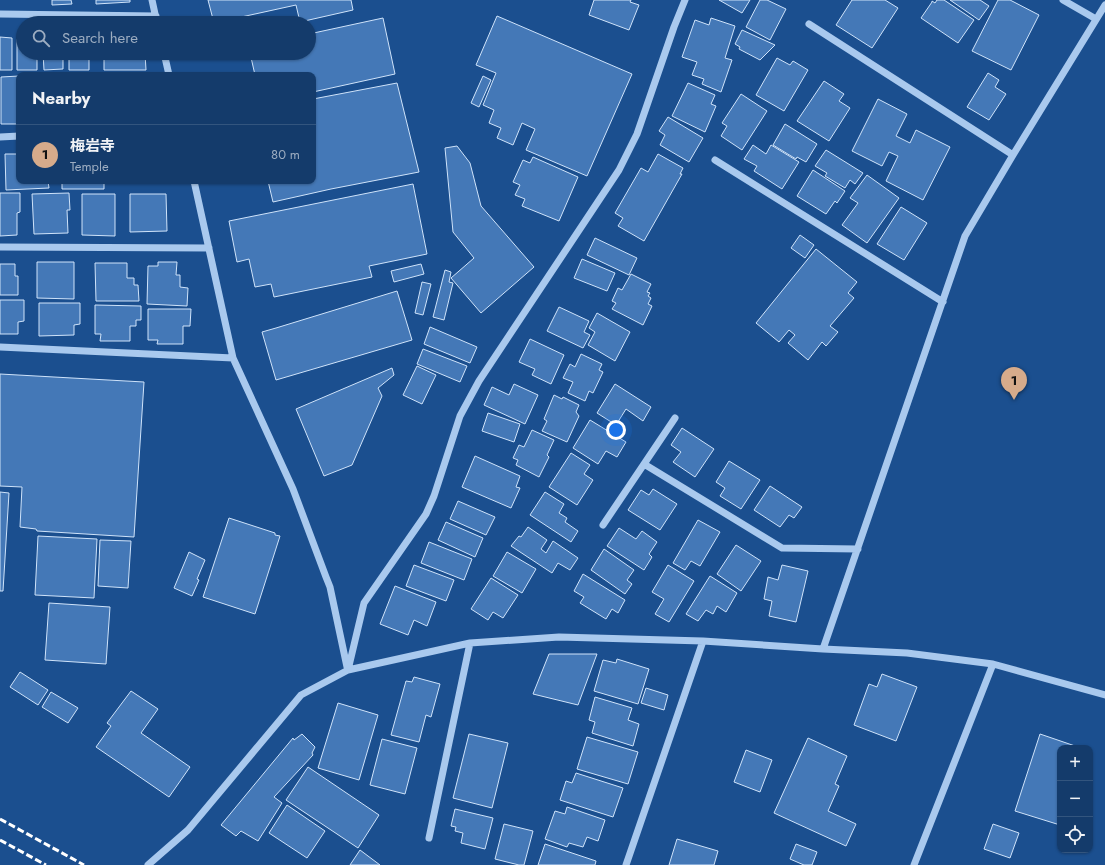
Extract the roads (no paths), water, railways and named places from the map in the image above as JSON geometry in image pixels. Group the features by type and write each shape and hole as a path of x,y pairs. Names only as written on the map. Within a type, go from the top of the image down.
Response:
{"street":[{"path":"152,0 155,16"},
{"path":"348,670 364,603 426,514 434,496 460,416 479,380 619,170 637,134 685,0"},
{"path":"1063,0 1096,19"},
{"path":"823,649 965,236 1105,4"},
{"path":"0,14 52,16"},
{"path":"809,24 1013,155"},
{"path":"166,60 168,72"},
{"path":"0,136 16,136"},
{"path":"715,160 942,302"},
{"path":"195,184 233,358 293,489 330,587 348,670"},
{"path":"0,247 209,248"},
{"path":"0,347 233,358"},
{"path":"603,524 675,418"},
{"path":"644,464 782,548 858,550"},
{"path":"148,865 188,830 301,695 348,670 470,643 559,637 702,641 907,653 994,664 1105,695"},
{"path":"626,865 702,641"},
{"path":"429,838 470,643"},
{"path":"914,865 994,664"}],"railway":[{"path":"0,819 84,865"},
{"path":"0,840 46,865"}],"place":[{"name":"梅岩寺","path":"1014,400"}]}
